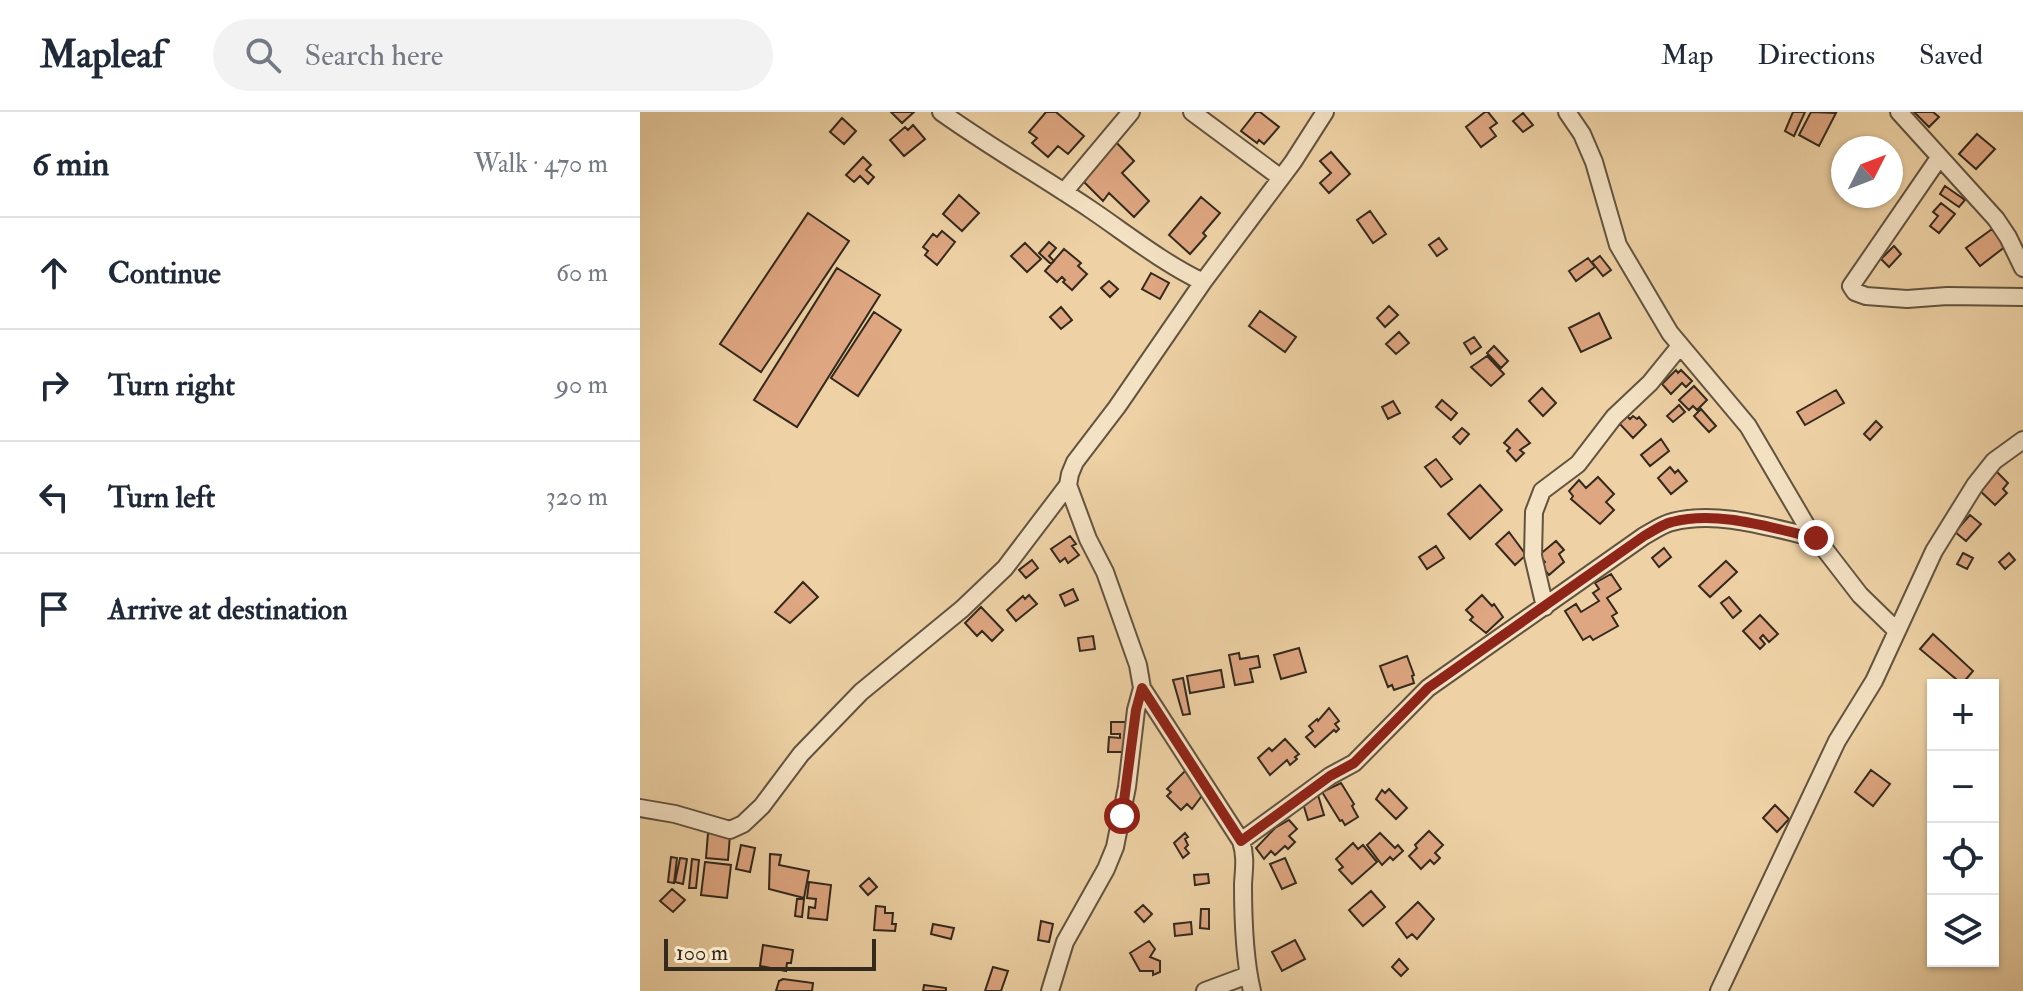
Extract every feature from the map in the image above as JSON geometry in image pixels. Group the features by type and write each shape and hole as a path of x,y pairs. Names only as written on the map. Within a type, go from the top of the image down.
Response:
{"street":[{"path":"941,112 1178,270 1203,282"},
{"path":"1064,192 1131,112"},
{"path":"1192,112 1281,178"},
{"path":"640,808 675,814 730,830 739,828 762,806 801,754 835,717 962,609 1005,568 1068,485 1075,462 1281,178 1325,112"},
{"path":"1567,112 1582,134 1594,162 1618,245 1670,333 1748,426 1775,476 1816,538 1860,595 1897,631"},
{"path":"1899,112 1996,219 2023,268"},
{"path":"1939,158 1851,286 1855,292 1866,296 2023,297"},
{"path":"1545,607 1532,544 1534,512 1542,491 1578,464 1614,417 1650,383 1680,346"},
{"path":"1719,991 1837,741 1874,681 1934,551 1975,485 1994,461 2023,440"},
{"path":"1068,485 1088,539 1105,572 1138,665 1142,688 1241,841 1245,859 1243,883 1250,983 1205,991"},
{"path":"1241,841 1330,776 1354,763 1428,688 1644,536 1669,522 1698,517 1816,538"},
{"path":"1050,991 1065,942 1115,847 1142,688"}],"building":[{"path":"891,112 914,112 902,123"},
{"path":"1046,112 1056,112 1084,136 1068,154 1058,146 1048,157 1032,143 1037,138 1029,132"},
{"path":"1256,112 1279,127 1264,144 1259,140 1257,143 1241,131"},
{"path":"1485,112 1497,123 1490,128 1496,136 1481,147 1466,127"},
{"path":"1793,112 1805,112 1794,136 1785,131"},
{"path":"1811,112 1836,113 1819,146 1799,135"},
{"path":"1914,112 1933,112 1939,117 1929,127"},
{"path":"1523,113 1533,125 1523,132 1513,121"},
{"path":"842,118 856,131 844,144 830,132"},
{"path":"913,125 925,139 904,156 890,140 905,127 908,130"},
{"path":"1977,134 1995,149 1976,169 1959,154"},
{"path":"1115,141 1134,161 1122,173 1149,201 1134,217 1109,193 1103,201 1079,177"},
{"path":"1331,152 1350,174 1329,193 1320,183 1331,173 1320,161"},
{"path":"863,157 871,165 866,170 874,177 868,184 860,176 854,182 846,175"},
{"path":"1945,186 1965,200 1959,207 1940,194"},
{"path":"959,195 979,213 962,231 943,214"},
{"path":"1201,197 1220,213 1190,254 1169,235"},
{"path":"1941,203 1955,214 1939,233 1930,226 1938,216 1933,212"},
{"path":"1370,211 1386,234 1373,243 1357,220"},
{"path":"808,213 849,241 761,372 720,344"},
{"path":"1992,229 2006,246 1980,266 1966,248"},
{"path":"942,231 955,242 937,265 925,255 928,251 923,247 933,234 937,237"},
{"path":"1439,238 1447,249 1437,256 1429,245"},
{"path":"1049,242 1056,248 1049,256 1054,261 1051,264 1039,253"},
{"path":"1025,243 1041,259 1027,272 1011,256"},
{"path":"1894,246 1901,254 1889,267 1881,259"},
{"path":"1064,249 1081,263 1078,266 1087,274 1072,290 1062,277 1057,282 1045,271"},
{"path":"1600,256 1611,270 1603,276 1592,262"},
{"path":"1588,258 1595,267 1576,281 1569,271"},
{"path":"837,268 880,295 797,427 754,400"},
{"path":"1151,273 1169,283 1160,299 1142,289"},
{"path":"1109,281 1118,289 1110,297 1101,288"},
{"path":"1389,306 1398,315 1385,327 1377,318"},
{"path":"1061,307 1072,320 1061,329 1050,317"},
{"path":"1260,311 1296,337 1285,352 1249,326"},
{"path":"874,312 901,330 858,396 831,378"},
{"path":"1599,313 1611,338 1581,352 1569,328"},
{"path":"1399,332 1409,343 1396,354 1386,344"},
{"path":"1474,337 1481,347 1471,354 1464,343"},
{"path":"1494,346 1508,361 1501,368 1487,353"},
{"path":"1487,356 1504,374 1491,386 1471,367"},
{"path":"1676,370 1678,373 1681,370 1692,381 1686,387 1682,383 1671,394 1662,384"},
{"path":"1694,386 1707,400 1697,410 1693,406 1689,410 1679,400"},
{"path":"1542,388 1556,403 1543,416 1529,401"},
{"path":"1836,390 1844,403 1805,425 1797,412"},
{"path":"1442,400 1457,413 1451,420 1436,407"},
{"path":"1393,401 1400,413 1388,419 1382,407"},
{"path":"1679,405 1685,412 1673,422 1667,416"},
{"path":"1701,409 1716,426 1709,432 1694,416"},
{"path":"1627,416 1630,419 1639,417 1646,425 1633,438 1618,422"},
{"path":"1876,421 1882,427 1870,440 1864,434"},
{"path":"1462,428 1469,434 1460,444 1453,437"},
{"path":"1517,429 1530,443 1520,450 1524,453 1516,461 1504,443"},
{"path":"1661,439 1669,451 1650,466 1641,455"},
{"path":"1436,459 1452,479 1441,487 1425,467"},
{"path":"1670,467 1675,473 1678,470 1687,481 1671,494 1658,478"},
{"path":"1995,470 2008,483 2003,489 2007,493 1995,505 1977,488"},
{"path":"1598,477 1614,494 1606,502 1614,510 1600,524 1571,499 1573,496 1569,491 1579,480 1586,488"},
{"path":"1480,485 1502,510 1470,539 1448,514"},
{"path":"1970,515 1981,524 1966,541 1955,532"},
{"path":"1509,532 1526,555 1515,565 1496,544"},
{"path":"1070,536 1076,544 1072,546 1079,555 1068,563 1065,558 1060,562 1051,549"},
{"path":"1556,541 1564,550 1559,554 1564,562 1549,575 1541,565 1545,562 1539,555"},
{"path":"1436,546 1444,558 1427,569 1419,557"},
{"path":"1664,548 1671,557 1659,567 1652,558"},
{"path":"1963,553 1973,558 1967,569 1957,564"},
{"path":"2009,553 2015,560 2005,569 1999,562"},
{"path":"1032,560 1038,568 1026,578 1019,570"},
{"path":"1726,561 1737,572 1710,597 1699,586"},
{"path":"1611,574 1621,589 1607,598 1617,613 1612,616 1618,626 1593,640 1590,636 1583,640 1565,611 1576,604 1581,612 1599,601 1593,593 1599,589 1595,583"},
{"path":"803,582 818,597 790,623 775,612"},
{"path":"1073,589 1078,600 1065,606 1060,595"},
{"path":"1029,595 1037,604 1016,621 1007,610 1023,596 1025,599"},
{"path":"1482,595 1492,606 1494,604 1503,617 1486,633 1470,620 1473,617 1466,610"},
{"path":"1729,597 1741,611 1733,618 1721,603"},
{"path":"981,607 1003,630 992,641 982,631 977,636 965,623"},
{"path":"1760,615 1778,634 1769,642 1763,635 1760,638 1765,644 1760,649 1743,631"},
{"path":"1933,634 1973,671 1966,679 1956,679 1920,649"},
{"path":"1093,636 1095,649 1080,651 1078,638"},
{"path":"1299,648 1306,672 1281,679 1274,655"},
{"path":"1239,653 1240,659 1258,656 1260,667 1250,669 1253,682 1235,685 1229,655"},
{"path":"1407,656 1414,683 1394,690 1392,685 1388,687 1380,666"},
{"path":"1221,670 1224,687 1190,693 1187,676"},
{"path":"1183,678 1190,714 1183,715 1173,680"},
{"path":"1329,708 1339,721 1335,724 1339,729 1315,747 1306,737 1313,731 1309,726"},
{"path":"1111,722 1127,722 1126,752 1108,752 1109,737 1120,738 1120,734 1111,734"},
{"path":"1285,739 1299,754 1295,757 1297,759 1290,765 1287,760 1270,775 1258,758"},
{"path":"1871,770 1890,784 1873,806 1855,792"},
{"path":"1185,771 1207,789 1192,809 1187,804 1181,810 1167,796 1171,792 1167,789"},
{"path":"1341,783 1358,817 1345,825 1322,792"},
{"path":"1389,789 1407,808 1396,819 1376,799 1382,790 1385,793"},
{"path":"1318,795 1324,815 1308,820 1302,800"},
{"path":"1775,805 1789,819 1777,832 1763,818"},
{"path":"1289,820 1297,829 1289,836 1295,842 1275,855 1271,851 1264,859 1256,848 1275,828"},
{"path":"1429,831 1443,845 1435,853 1440,858 1434,864 1430,860 1421,869 1409,856"},
{"path":"708,833 730,835 728,860 706,858"},
{"path":"1185,833 1188,845 1185,848 1189,853 1183,858 1174,843"},
{"path":"1380,833 1395,848 1398,845 1403,851 1382,865 1367,845"},
{"path":"1353,843 1358,849 1363,845 1377,862 1352,884 1339,870 1343,867 1336,859"},
{"path":"741,845 755,848 750,872 736,869"},
{"path":"770,854 781,855 779,865 809,871 804,898 769,889"},
{"path":"671,857 677,858 674,883 668,882"},
{"path":"680,858 687,859 683,884 675,882"},
{"path":"1285,858 1296,883 1282,889 1270,864"},
{"path":"692,859 699,860 696,888 689,888"},
{"path":"705,862 731,865 727,898 701,895"},
{"path":"1208,874 1209,883 1195,885 1194,875"},
{"path":"869,878 877,887 868,895 860,886"},
{"path":"809,882 831,885 827,920 808,918 809,907 815,908 816,899 807,898"},
{"path":"672,889 685,900 673,912 660,901"},
{"path":"1371,891 1385,907 1363,926 1349,910"},
{"path":"797,899 804,899 802,917 795,916"},
{"path":"1418,902 1434,919 1417,939 1412,934 1407,938 1396,923"},
{"path":"1143,905 1152,914 1144,922 1135,912"},
{"path":"876,906 885,907 885,913 893,913 895,931 874,930"},
{"path":"1201,909 1209,909 1209,929 1200,928"},
{"path":"1041,921 1053,924 1049,942 1038,940"},
{"path":"1191,922 1192,934 1175,936 1174,924"},
{"path":"933,924 954,928 951,939 931,934"},
{"path":"1295,940 1305,959 1282,971 1272,952"},
{"path":"1149,941 1155,949 1150,957 1160,961 1160,972 1153,975 1153,971 1140,971 1130,953"},
{"path":"763,945 793,950 786,971 760,966"},
{"path":"1399,959 1408,969 1401,976 1392,967"},
{"path":"993,967 1008,971 1001,991 985,991"},
{"path":"779,981 813,983 812,991 776,991"},
{"path":"924,985 946,988 946,991 923,991"}],"route":[{"path":"1122,816 1136,710 1142,688 1241,841 1330,776 1354,763 1428,688 1644,536 1669,522 1698,517 1816,538"}]}
